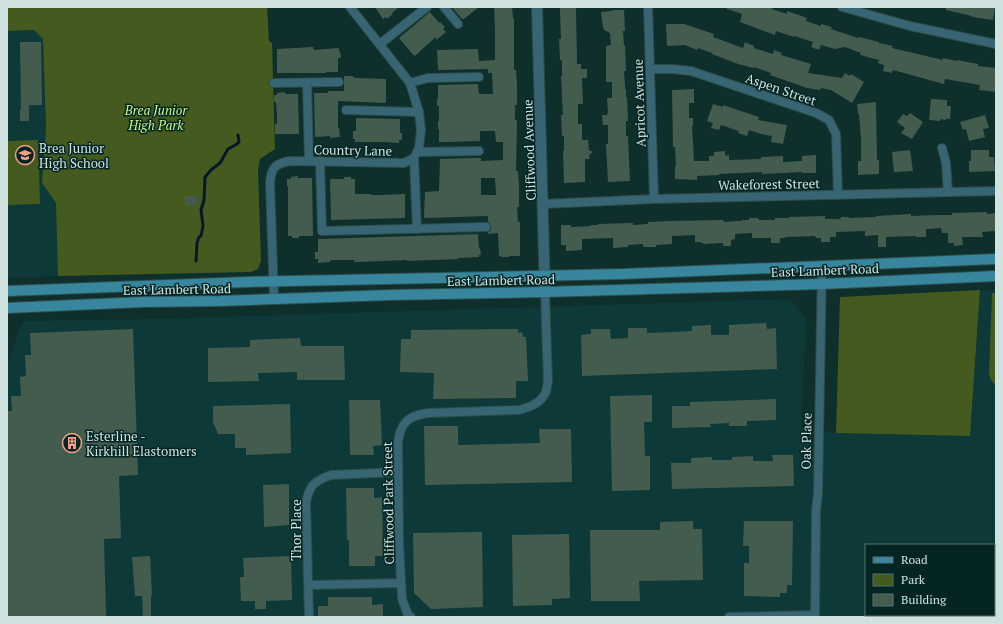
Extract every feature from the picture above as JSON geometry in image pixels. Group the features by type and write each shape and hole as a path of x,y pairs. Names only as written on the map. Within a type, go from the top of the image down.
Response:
{"main road":[{"name":"East Lambert Road","path":"7,291 273,281 622,274 996,259"},
{"name":"East Lambert Road","path":"7,308 143,302 822,284 996,276"},
{"path":"142,285 143,302"}],"street":[{"path":"350,7 410,83 419,112 421,130 419,148 415,155 417,229"},
{"path":"444,7 458,24"},
{"name":"Cliffwood Avenue","path":"537,7 545,292"},
{"name":"Apricot Avenue","path":"648,7 654,199"},
{"path":"842,7 910,26 996,44"},
{"path":"380,44 421,9"},
{"name":"Aspen Street","path":"650,69 672,68 690,71 816,113 829,120 836,134 838,195"},
{"path":"410,83 428,78 479,77"},
{"path":"274,83 339,82"},
{"path":"307,83 309,161"},
{"path":"346,110 419,112"},
{"path":"942,148 946,163 948,192"},
{"name":"Country Lane","path":"274,299 271,174 275,166 282,162 291,161 404,163 415,155 479,151"},
{"path":"320,161 322,231 486,227"},
{"name":"Wakeforest Street","path":"543,204 654,199 996,191"},
{"name":"Oak Place","path":"815,616 822,265"},
{"name":"Cliffwood Park Street","path":"411,617 408,615 402,599 399,543 398,472 398,442 400,431 407,421 417,415 428,413 519,410 531,407 540,401 546,392 548,382 545,292"},
{"name":"Thor Place","path":"309,617 306,503 308,492 314,484 322,478 331,475 398,472"},
{"path":"309,585 402,583"},
{"path":"730,617 815,616"}],"shaded area":[{"name":"Brea Junior High School","path":"34,30 43,39 46,128 42,183 56,203 58,276 7,278 7,31"},
{"path":"980,290 996,290 996,617 7,617 7,365 23,321 156,319 790,299 806,319 801,430 836,433 970,436"}],"green space":[{"name":"Brea Junior High Park","path":"7,7 267,7 269,41 272,43 275,149 260,159 258,170 261,261 258,269 251,272 58,276 56,203 42,183 46,128 43,39 34,30 7,31"},
{"path":"38,140 40,204 7,205 7,141"},
{"path":"980,290 970,436 836,433 840,297"},
{"path":"992,293 996,293 996,386 991,380 989,374"}],"building":[{"path":"375,7 399,7 387,19 386,17 383,19"},
{"path":"452,7 479,7 462,19"},
{"path":"494,7 512,7 514,18 514,70 516,70 517,84 515,120 517,120 516,171 518,171 519,185 519,207 517,207 518,222 520,222 520,256 509,257 499,256 498,233 488,234 491,227 488,222 488,216 424,218 425,192 439,191 440,159 481,158 481,161 503,160 503,142 496,142 495,131 480,131 480,141 439,142 438,129 438,85 478,84 479,94 493,94 492,73 488,73 488,69 438,70 437,50 478,49 479,61 495,60","holes":["481,178 495,178 496,195 481,195"]},
{"path":"560,7 576,7 577,64 581,64 581,69 587,69 587,78 582,78 583,104 578,104 578,124 582,124 582,140 588,140 589,150 593,152 589,155 590,159 585,159 585,182 564,183 564,136 562,136 561,115 563,115 561,76 562,60 560,60 559,39 561,39"},
{"path":"727,7 773,7 772,9 787,14 787,11 807,18 806,21 821,26 821,24 832,27 831,29 858,38 893,46 892,48 943,60 943,58 957,60 978,64 978,66 996,68 996,92 979,90 980,85 945,79 944,84 893,70 892,73 883,71 884,65 878,63 879,60 860,55 861,53 845,47 835,49 821,45 819,50 811,47 813,42 776,31 775,35 740,22 742,14 727,9"},
{"path":"946,7 995,7 993,20 972,17 946,10"},
{"path":"624,10 625,31 623,31 626,71 624,71 628,121 626,121 626,136 628,136 630,181 608,182 606,144 608,144 608,125 603,125 602,115 607,115 608,112 607,98 612,98 612,82 606,82 606,46 611,45 610,33 604,30 601,12"},
{"path":"430,12 439,23 440,22 445,27 443,29 446,32 436,40 436,37 414,56 399,38"},
{"path":"666,24 684,24 714,34 713,37 743,48 745,42 754,46 754,48 773,54 774,50 782,53 781,55 811,64 808,73 842,78 845,73 850,76 851,74 864,82 852,103 831,90 807,88 770,75 771,73 754,67 738,64 698,48 697,50 685,45 667,46"},
{"path":"20,42 41,42 42,105 29,105 29,121 20,121"},
{"path":"313,47 314,50 339,48 341,58 338,58 338,72 277,73 277,49"},
{"path":"344,76 386,79 386,102 338,101 338,128 340,137 315,137 314,93 344,91"},
{"path":"694,89 694,103 689,103 689,118 693,118 694,161 709,161 709,156 714,156 714,152 725,151 725,156 729,155 729,160 761,159 761,157 783,156 783,162 802,161 802,156 816,155 816,173 802,172 762,174 762,172 697,176 697,180 675,179 676,166 675,147 673,147 672,90"},
{"path":"285,92 285,94 298,94 299,134 275,134 277,117 274,95"},
{"path":"931,99 947,100 947,106 951,106 950,119 940,119 940,121 929,120"},
{"path":"876,102 877,160 879,160 879,174 858,175 858,161 861,161 861,139 857,104"},
{"path":"713,104 723,107 723,105 759,117 758,120 787,125 783,144 771,142 772,136 749,130 747,136 738,133 739,131 721,125 719,130 711,128 713,123 707,121"},
{"path":"910,113 923,122 912,139 901,133 905,128 897,122 903,114 907,116"},
{"path":"985,115 989,128 983,129 985,137 969,141 966,129 963,130 960,122"},
{"path":"356,118 400,119 400,133 402,133 402,140 399,140 399,143 355,142 355,139 353,139 353,131 356,131"},
{"path":"910,150 913,171 894,172 892,152"},
{"path":"971,150 989,150 989,157 994,157 995,171 969,172"},
{"path":"298,176 298,178 312,178 313,236 299,236 299,238 292,238 292,236 288,236 287,179"},
{"path":"344,177 351,177 351,179 355,179 355,194 405,194 405,218 331,220 330,179 344,179"},
{"path":"185,196 197,196 197,205 185,205"},
{"path":"987,212 987,214 996,213 996,231 982,232 983,237 962,237 963,245 954,246 954,243 948,243 948,233 942,233 941,228 926,229 926,237 886,237 886,247 878,247 878,235 865,236 865,231 836,232 836,237 830,237 830,242 821,242 821,238 816,238 815,236 785,237 780,238 780,243 771,243 771,238 752,238 752,233 735,234 735,239 731,240 731,246 723,246 723,243 704,244 695,242 695,235 672,236 672,244 656,245 656,247 643,247 643,244 613,248 613,238 582,239 582,250 566,251 566,245 561,245 561,225 571,225 571,227 591,226 590,225 598,224 633,223 633,225 648,224 648,222 669,221 723,220 724,222 749,220 749,218 758,218 759,220 775,220 775,218 825,216 825,219 839,219 841,217 876,217 911,214 911,216 952,215 952,213"},
{"path":"478,234 481,255 479,255 479,257 358,262 354,262 354,260 330,260 330,262 318,263 318,259 315,259 315,252 318,252 318,239"},
{"path":"766,323 767,329 776,328 777,369 582,376 581,335 591,334 591,329 610,329 611,339 628,338 628,328 647,328 647,333 692,331 692,326 711,325 711,335 729,335 729,325"},
{"name":"Esterline - Kirkhill Elastomers","path":"133,329 138,475 119,476 121,538 104,539 106,617 7,617 7,411 12,411 11,396 21,396 20,377 26,376 25,355 31,355 30,333"},
{"path":"518,329 518,333 522,332 523,337 526,337 528,381 516,381 516,398 433,399 434,373 400,372 401,339 411,339 411,330"},
{"path":"300,338 301,346 344,346 345,380 297,380 297,372 258,373 259,381 208,382 208,348 250,347 250,340"},
{"path":"652,395 652,422 644,422 645,456 650,456 650,490 612,491 610,396"},
{"path":"776,399 776,420 747,421 747,426 729,426 729,423 710,424 711,427 672,428 672,406 690,406 690,402"},
{"path":"349,400 380,400 382,445 373,446 374,455 350,455"},
{"path":"290,404 291,453 246,455 246,448 235,448 235,434 218,434 213,422 213,406"},
{"path":"424,426 458,426 458,445 540,443 539,429 571,429 572,482 425,485"},
{"path":"772,455 793,455 794,486 672,489 671,463 691,463 691,458 712,457 712,460 732,460 732,457 753,456 753,461 773,461"},
{"path":"289,484 289,525 264,527 263,485"},
{"path":"346,488 374,488 374,498 382,497 383,556 375,556 375,566 349,566"},
{"path":"693,521 693,529 702,529 703,580 639,581 640,601 591,601 590,530 660,530 660,522"},
{"path":"744,521 793,521 792,585 787,585 787,593 780,593 780,597 744,596 744,563 749,563 749,546 743,546"},
{"path":"482,532 483,607 431,609 414,593 413,533"},
{"path":"569,534 570,598 552,599 552,605 513,606 512,535"},
{"path":"150,556 152,595 151,617 143,617 142,596 135,596 132,557"},
{"path":"291,556 292,600 266,601 266,609 255,609 255,601 241,601 240,577 244,577 243,558"},
{"path":"328,597 372,597 372,605 383,604 383,617 318,617 318,606 328,606"}],"waterway":[{"path":"196,261 197,243 199,237 201,236 203,226 201,210 204,200 205,177 220,163 228,149 239,142 238,135"}],"place":[{"name":"Brea Junior High School","path":"25,155"},
{"name":"Esterline - Kirkhill Elastomers","path":"72,443"}]}
